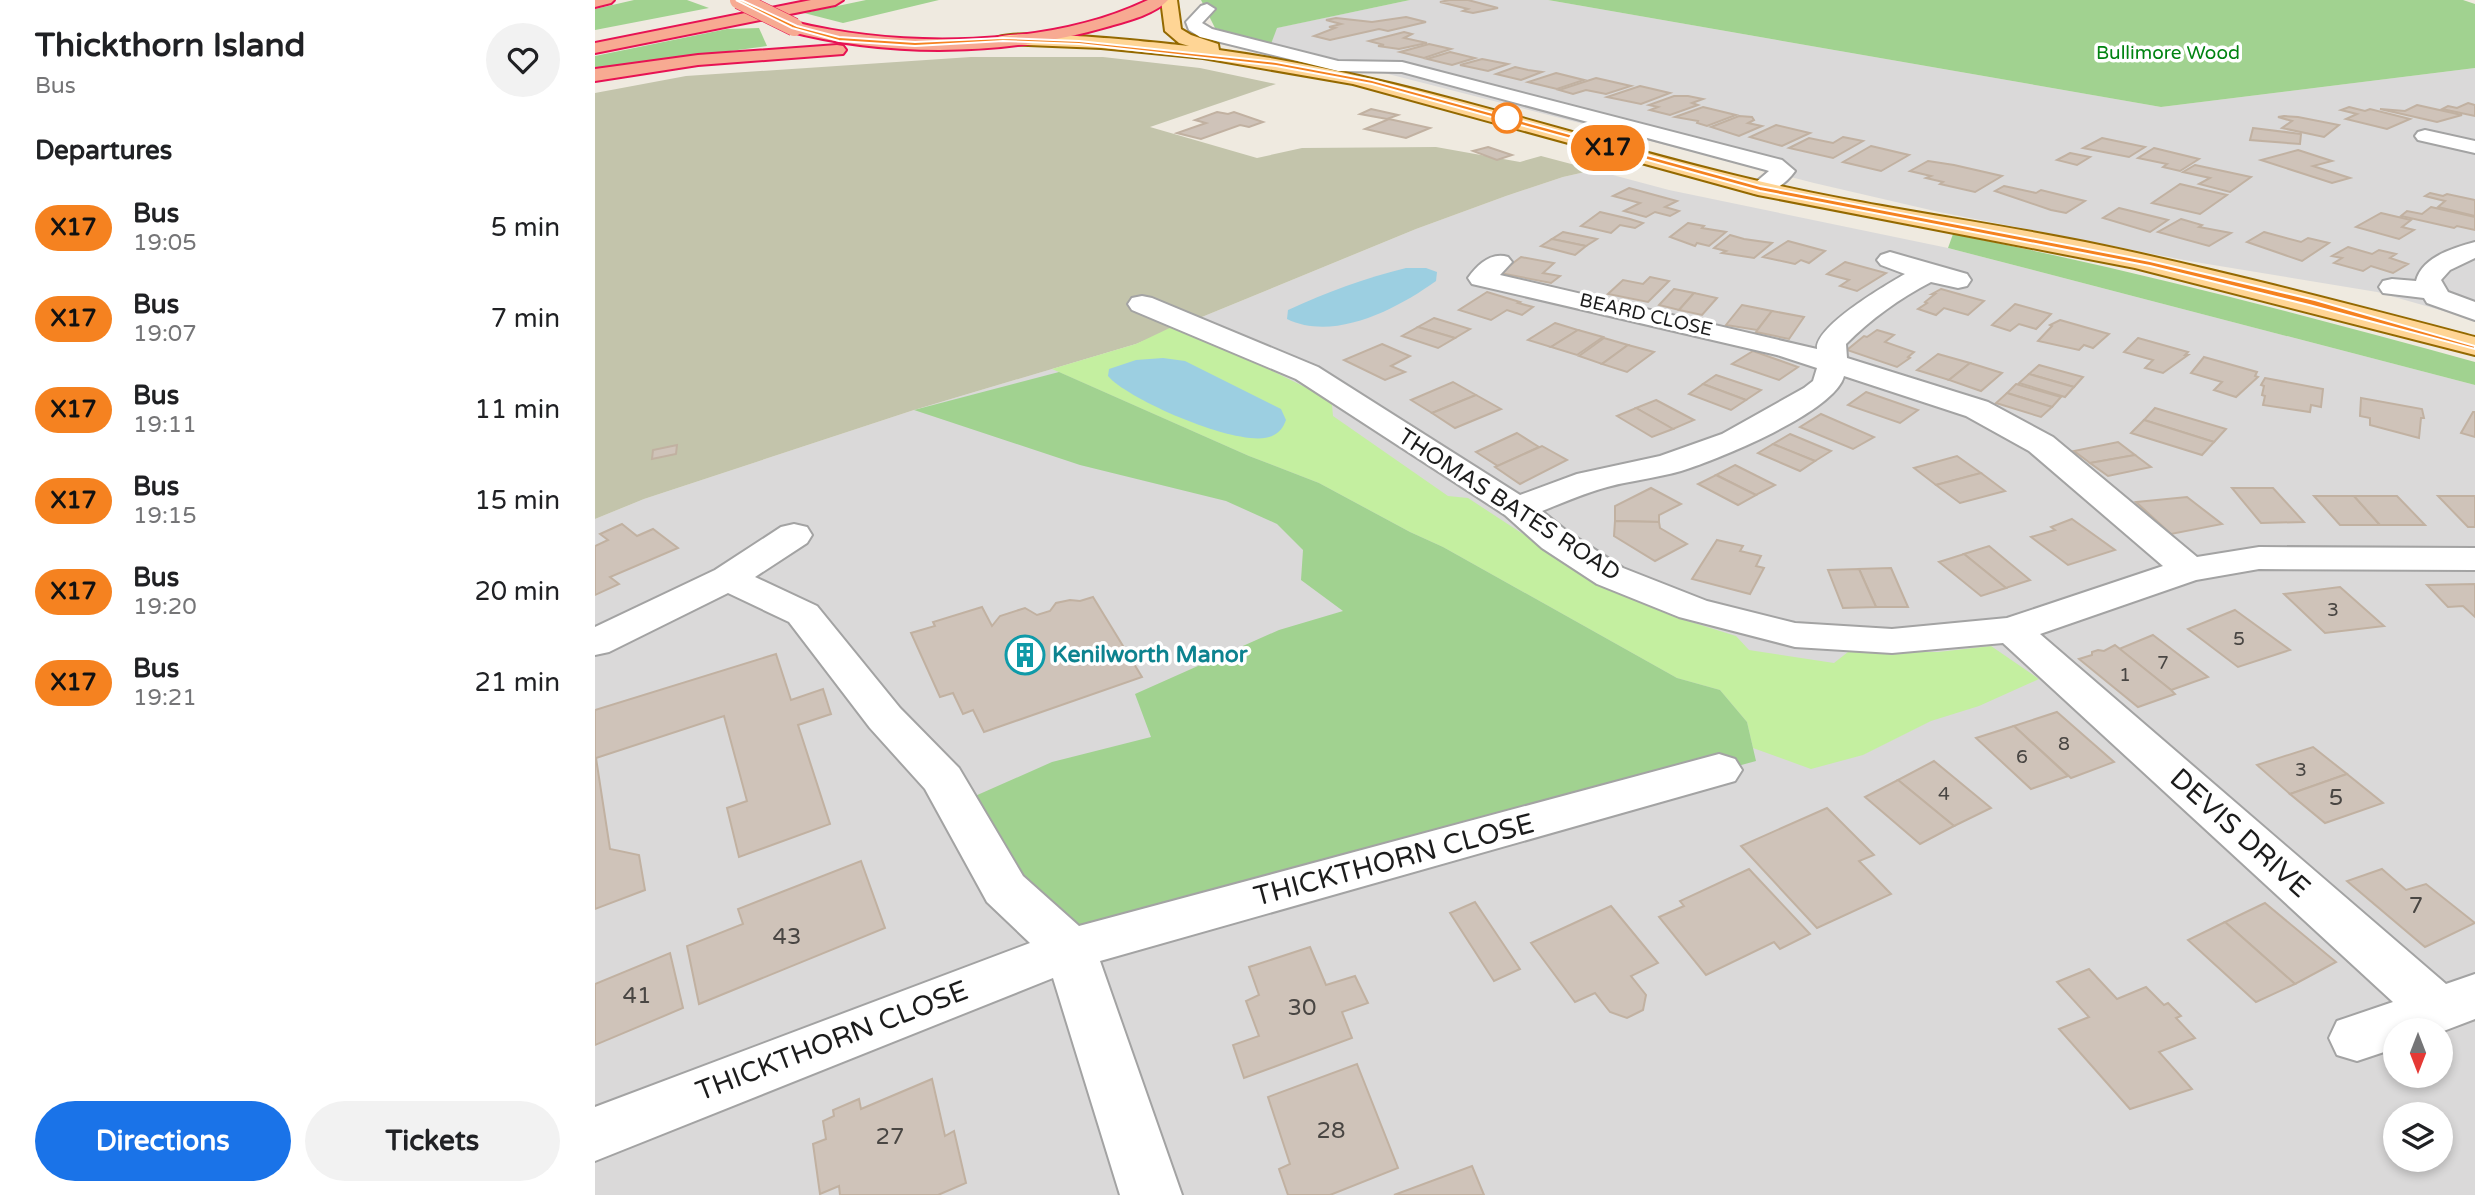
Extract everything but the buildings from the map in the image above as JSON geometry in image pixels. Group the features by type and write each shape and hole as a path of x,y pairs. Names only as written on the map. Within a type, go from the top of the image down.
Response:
{"highway":[{"path":"595,2 606,0"},
{"path":"739,0 813,34 857,41 947,44"},
{"path":"595,38 784,0"},
{"path":"595,48 835,0"},
{"path":"595,75 738,57 1003,40 1095,24 1132,14 1160,0"}],"main road":[{"path":"1169,0 1171,29 1178,35 1204,46 1410,92 1760,188 2150,263 2312,302 2475,346"},
{"path":"1003,40 1115,46 1276,64"}],"street":[{"path":"1207,9 1194,22 1195,26 1206,33 1338,66 1397,66 1452,79 1775,165 1784,171 1760,188"},
{"path":"1410,92 1452,79"},
{"path":"2425,136 2475,147"},
{"path":"2475,250 2452,258 2427,280 2433,292 2449,304 2475,312"},
{"path":"1890,260 1958,280"},
{"path":"1517,508 1589,481 1669,464 1733,441 1815,395 1827,384 1833,363 1831,342 1850,323 1904,284 1927,273"},
{"name":"BEARD CLOSE","path":"1481,277 1701,327 1833,363 1977,409 2041,444 2189,570"},
{"path":"2392,287 2433,292"},
{"name":"THOMAS BATES ROAD","path":"1142,304 1307,373 1517,508 1555,540 1610,576 1693,609 1795,635 1892,641 2012,630 2189,570 2259,558 2475,559"},
{"path":"595,643 728,578 794,535"},
{"path":"728,578 803,614 885,718 943,779 1005,889 1070,949 1151,1195"},
{"name":"DEVIS DRIVE","path":"2012,630 2456,1003"},
{"name":"THICKTHORN CLOSE","path":"595,1134 1070,949 1719,771"},
{"path":"2357,1038 2456,1003"}],"shaded area":[{"path":"1410,0 1548,0 2161,107 2475,68 2475,320 2377,292 2189,261 1939,212 1814,183 1271,44 1276,28"},
{"path":"971,57 1103,57 1200,68 1276,84 1150,127 1257,158 1302,148 1436,147 1520,162 1541,156 1594,170 1563,177 1416,229 1136,344 914,410 644,499 595,519 595,93 686,76"},
{"path":"1594,170 1669,190 1948,248 2475,385 2475,1195 595,1195 595,519 644,499 914,410 1136,344 1416,229 1506,196"}],"green space":[{"path":"634,0 687,0 709,8 595,30 595,9"},
{"path":"866,0 939,0 843,23 804,13"},
{"path":"1201,0 1410,0 1277,28 1271,44 1215,28"},
{"name":"Bullimore Wood","path":"1548,0 2463,0 2475,4 2475,68 2161,107"},
{"path":"759,28 767,46 595,69 595,56 727,29"},
{"path":"1953,234 2215,293 2475,362 2475,385 1948,248"},
{"path":"1178,324 1321,395 1332,405 1333,416 1448,496 1468,498 1555,555 1672,616 1736,636 1749,650 1834,663 1848,652 1938,652 1991,646 2039,679 1979,706 1931,721 1863,755 1811,769 1753,748 1747,722 1720,690 1677,678 1443,547 1319,483 1249,456 1052,369 1136,344"},
{"path":"1059,372 1249,456 1319,483 1443,547 1677,678 1720,690 1747,722 1756,761 1070,949 957,804 1052,762 1151,737 1135,694 1279,630 1343,611 1301,580 1303,550 1277,524 1226,501 1080,465 914,410"}],"water":[{"path":"1406,268 1426,268 1437,272 1436,281 1403,302 1365,319 1325,327 1305,325 1287,319 1288,310 1303,303 1361,281"},
{"path":"1163,358 1185,361 1281,409 1286,420 1284,425 1272,436 1237,436 1161,409 1120,386 1108,376 1109,369 1136,360"}],"bus line":[{"name":"X17","path":"739,0 795,27 839,39 915,44 1003,40 1079,43 1310,69 1460,104 1643,158 1760,188 2150,263 2312,302 2475,346"}],"place":[{"name":"Kenilworth Manor","path":"1025,655"}]}
